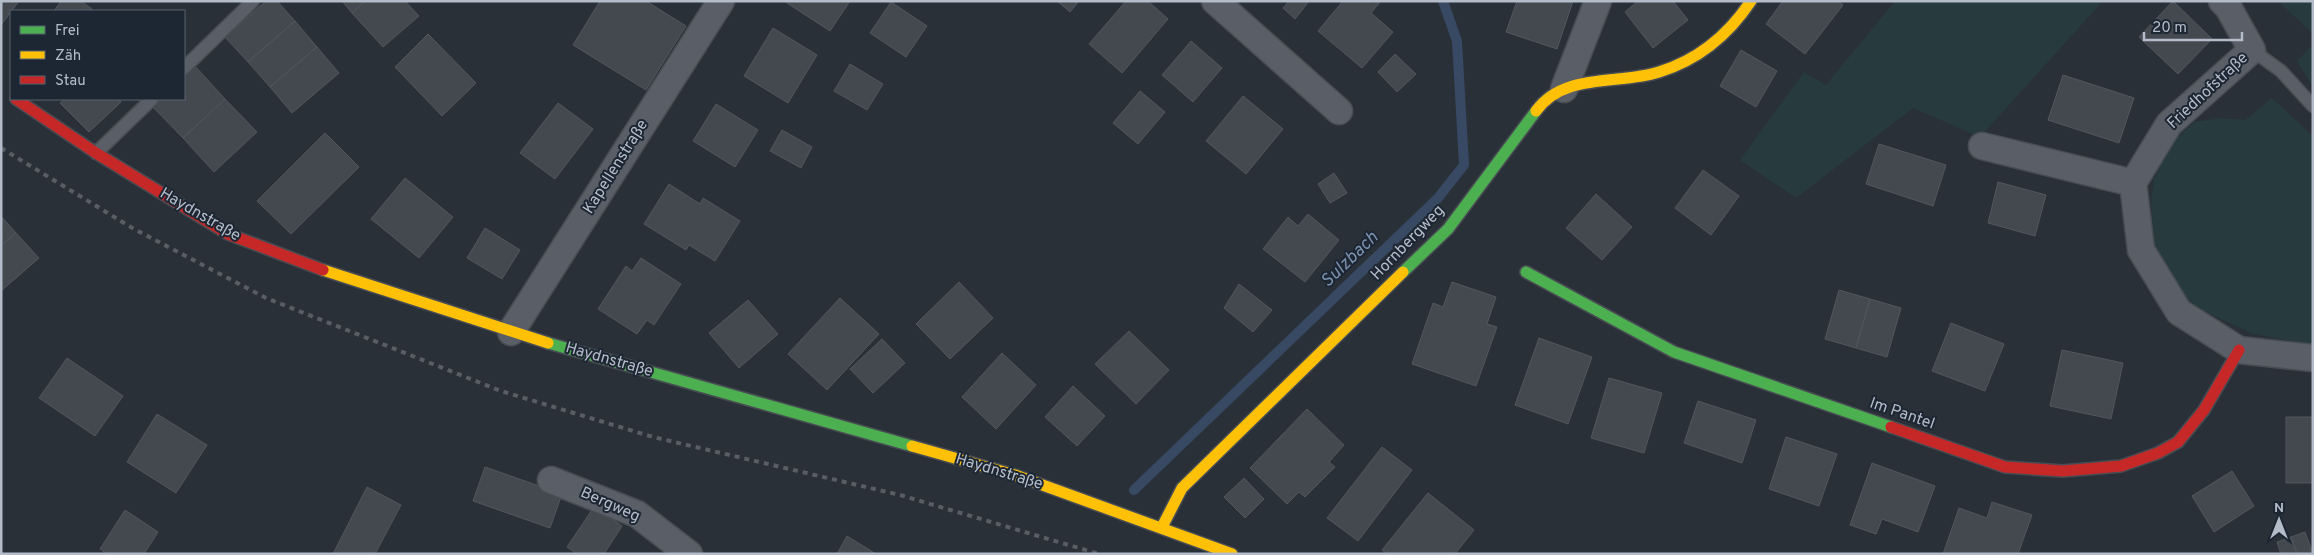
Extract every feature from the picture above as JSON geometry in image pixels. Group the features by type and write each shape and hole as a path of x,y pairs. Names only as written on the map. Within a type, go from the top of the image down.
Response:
{"street":[{"name":"Kapellenstraße","path":"511,332 721,1"},
{"path":"1215,1 1339,111"},
{"path":"1564,88 1598,1"},
{"name":"Hornbergweg","path":"1162,527 1182,488 1448,229 1542,102 1564,88 1658,72 1690,60 1716,42 1746,10 1751,1"},
{"name":"Friedhofstraße","path":"2133,183 2169,124 2252,50 2228,7 2222,1"},
{"name":"Haydnstraße","path":"17,100 96,153 228,234 303,263 511,332 1015,475 1232,554"},
{"path":"1982,146 2133,183 2141,250 2179,312 2239,350 2313,358"},
{"name":"Im Pantel","path":"1526,272 1674,352 2005,467 2056,472 2102,469 2139,462 2177,443 2199,417 2239,350"},
{"name":"Bergweg","path":"552,480 637,514 689,554"}],"lane":[{"path":"185,67 253,1"},
{"name":"Friedhofstraße","path":"2252,50 2281,71 2313,106"},
{"path":"96,153 151,100"}],"green space":[{"path":"1895,1 2103,1 1980,137 1913,108 1796,198 1740,160 1804,72 1826,85"},
{"path":"2278,1 2313,1 2313,34"},
{"path":"2313,45 2313,87 2297,61"},
{"path":"2272,98 2313,136 2313,346 2251,333 2199,309 2175,288 2154,242 2151,202 2154,179 2173,141 2195,122 2222,118 2245,120"}],"building":[{"path":"1,1 19,1 12,10 10,10 10,13 1,25"},
{"path":"61,1 81,1 92,9 92,10 55,10"},
{"path":"266,1 277,1 295,21 248,62 225,37"},
{"path":"342,1 365,1 352,13"},
{"path":"365,1 405,1 419,16 383,47 352,13"},
{"path":"600,1 646,1 686,26 646,90 573,45"},
{"path":"788,1 850,1 830,31 787,3"},
{"path":"1057,1 1079,1 1070,12"},
{"path":"1126,1 1148,1 1168,19 1122,73 1089,44"},
{"path":"1289,1 1309,1 1295,19 1283,8"},
{"path":"1343,1 1381,1 1371,13 1393,32 1362,68 1318,31"},
{"path":"1517,1 1573,1 1557,49 1506,32"},
{"path":"1638,1 1673,1 1688,20 1653,48 1625,12"},
{"path":"1783,1 1838,1 1843,5 1805,54 1766,24"},
{"path":"2173,1 2212,39 2178,74 2139,37"},
{"path":"891,2 927,26 906,57 870,33"},
{"path":"295,21 317,47 270,87 248,62"},
{"path":"773,28 817,55 788,103 744,76"},
{"path":"428,34 476,83 442,116 395,67"},
{"path":"1191,41 1222,68 1193,102 1162,75"},
{"path":"317,47 339,73 292,113 270,87"},
{"path":"1741,50 1777,71 1756,107 1720,86"},
{"path":"1395,54 1416,74 1397,92 1378,72"},
{"path":"850,64 883,84 867,110 834,91"},
{"path":"194,65 225,99 183,138 150,104 155,100 185,100 185,73"},
{"path":"2063,75 2134,98 2119,143 2048,120"},
{"path":"1140,91 1165,112 1138,144 1113,123"},
{"path":"1243,96 1283,129 1246,174 1206,141"},
{"path":"225,99 257,132 214,172 183,138"},
{"path":"64,100 119,100 121,102 89,132 60,103"},
{"path":"558,103 593,129 555,179 520,153"},
{"path":"716,104 758,130 735,167 693,141"},
{"path":"782,130 812,147 801,168 770,151"},
{"path":"325,133 359,167 291,234 257,201"},
{"path":"1879,144 1946,165 1933,206 1866,184"},
{"path":"1703,170 1739,196 1711,235 1675,208"},
{"path":"1334,173 1347,193 1330,203 1318,184"},
{"path":"405,178 453,217 419,258 371,219"},
{"path":"1998,182 2046,195 2035,236 1988,223"},
{"path":"669,184 700,204 703,198 740,221 715,261 689,245 686,250 644,224"},
{"path":"1596,194 1632,227 1602,260 1566,228"},
{"path":"1308,214 1339,240 1305,282 1263,249 1288,217 1298,226"},
{"path":"1,216 16,233 1,246"},
{"path":"485,228 520,250 502,279 467,258"},
{"path":"16,233 39,258 1,291 1,246"},
{"path":"641,258 681,284 654,325 647,320 637,334 598,309 626,266 632,271"},
{"path":"959,282 993,318 950,359 916,324"},
{"path":"1452,282 1496,297 1487,324 1497,327 1476,386 1412,364 1433,303 1443,307"},
{"path":"1239,284 1272,310 1253,332 1224,308"},
{"path":"1839,290 1870,299 1856,348 1825,339"},
{"path":"840,298 879,334 827,390 788,354"},
{"path":"1870,299 1901,308 1887,357 1856,348"},
{"path":"748,300 778,334 739,368 709,333"},
{"path":"1951,323 2004,344 1985,391 1932,371"},
{"path":"1129,331 1169,370 1136,404 1095,364"},
{"path":"1539,338 1592,357 1568,424 1515,405"},
{"path":"882,339 905,363 873,393 850,369"},
{"path":"2062,350 2123,363 2111,419 2050,406"},
{"path":"1002,353 1036,385 996,429 962,397"},
{"path":"67,358 123,396 95,436 39,398"},
{"path":"1609,378 1662,393 1644,453 1591,438"},
{"path":"1073,386 1105,416 1077,446 1045,417"},
{"path":"1698,401 1756,420 1742,463 1684,443"},
{"path":"1307,409 1344,445 1329,462 1335,467 1305,497 1299,492 1287,504 1250,468"},
{"path":"157,414 207,445 176,493 127,462"},
{"path":"2286,417 2313,417 2313,483 2286,483"},
{"path":"1786,437 1837,454 1819,506 1769,489"},
{"path":"1382,447 1412,470 1358,541 1327,518"},
{"path":"1872,463 1935,486 1918,532 1882,519 1876,534 1850,525"},
{"path":"485,467 562,494 550,528 473,501"},
{"path":"2232,471 2254,506 2214,532 2192,496"},
{"path":"1244,478 1264,499 1245,518 1224,497"},
{"path":"367,487 401,505 375,554 333,554"},
{"path":"1428,493 1474,530 1455,554 1387,554 1382,550"},
{"path":"1992,502 2032,515 2018,554 1943,554 1959,508 1987,518"},
{"path":"594,507 622,526 604,554 577,554 567,547"},
{"path":"125,510 158,532 144,554 107,554 100,549"},
{"path":"2305,532 2313,554 2297,554 2291,537"},
{"path":"847,536 876,554 837,554"},
{"path":"2291,537 2297,554 2281,554 2277,542"}],"waterway":[{"name":"Sulzbach","path":"1134,490 1438,198 1464,165 1457,41 1443,1"}],"railway":[{"path":"1,148 134,229 266,298 501,391 653,437 900,495 1099,554"}],"traffic: fast":[{"path":"1403,272 1448,229 1536,111"},
{"path":"1526,272 1674,352 1891,427"},
{"path":"548,343 912,446"}],"traffic: slow":[{"path":"1536,111 1561,90 1593,82 1643,76 1673,67 1687,60 1723,35 1751,1"},
{"path":"323,270 548,343"},
{"path":"1162,527 1182,488 1403,272"},
{"path":"912,446 1015,475 1232,554"}],"traffic: jam":[{"path":"17,100 96,153 228,234 323,270"},
{"path":"1891,427 2005,467 2063,471 2121,466 2158,453 2178,442 2204,410 2239,350"}]}
